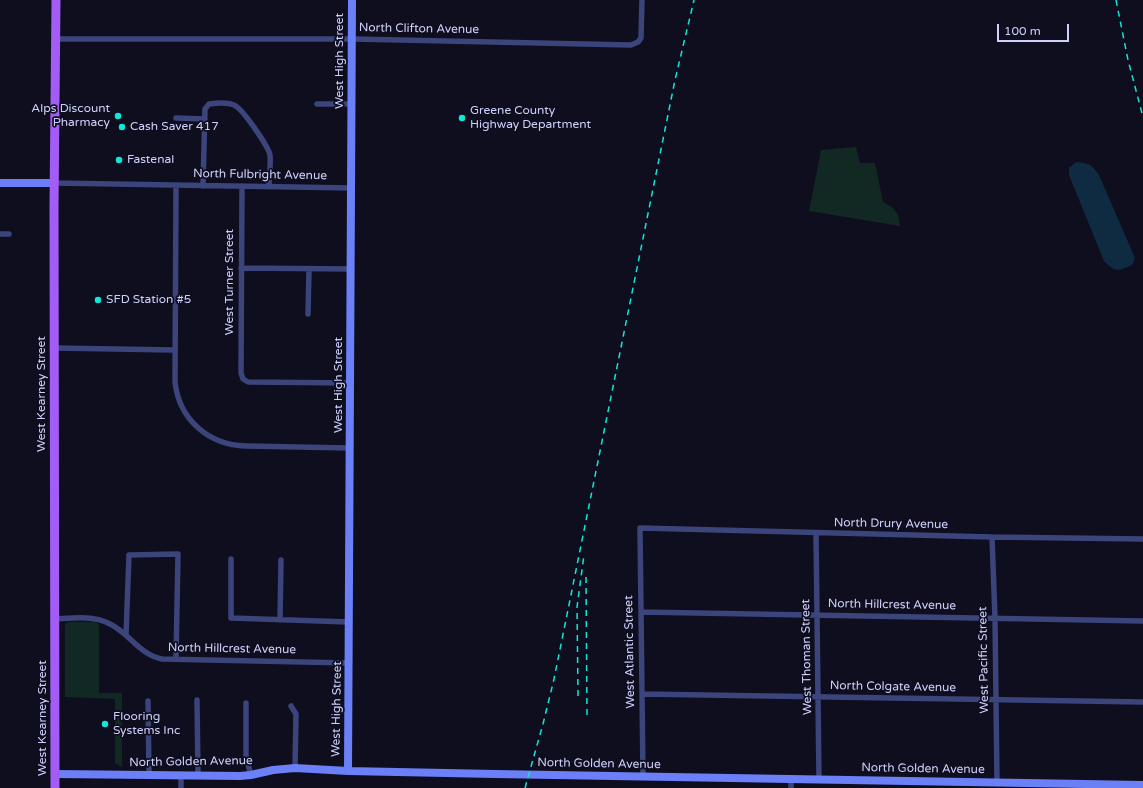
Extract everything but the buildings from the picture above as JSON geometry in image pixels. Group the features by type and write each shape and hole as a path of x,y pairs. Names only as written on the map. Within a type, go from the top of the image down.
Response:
{"main road":[{"name":"West Kearney Street","path":"56,0 54,183 56,788"}],"street":[{"name":"West High Street","path":"348,771 350,622 352,0"},
{"name":"North Clifton Avenue","path":"56,39 353,39 623,45 635,44 641,38 642,0"},
{"path":"203,186 205,108 211,104 229,104 239,109 268,148 270,159 269,187"},
{"path":"317,104 352,104"},
{"path":"176,118 205,119"},
{"name":"North Fulbright Avenue","path":"0,183 352,188"},
{"path":"176,186 175,382 178,398 185,413 196,427 213,439 234,445 350,448"},
{"name":"West Turner Street","path":"242,186 241,373 243,378 248,382 351,383"},
{"path":"0,234 9,234"},
{"path":"241,268 351,270"},
{"path":"308,314 309,270"},
{"path":"54,348 174,350"},
{"name":"North Drury Avenue","path":"640,528 992,537 1143,539"},
{"name":"West Atlantic Street","path":"640,528 643,776"},
{"name":"West Thoman Street","path":"816,533 819,780"},
{"name":"West Pacific Street","path":"992,537 995,618 997,782"},
{"path":"126,635 129,555 178,554 176,659"},
{"path":"232,559 231,618 350,622"},
{"path":"280,620 281,560"},
{"name":"North Hillcrest Avenue","path":"641,612 1143,621"},
{"name":"North Hillcrest Avenue","path":"55,619 101,620 113,625 150,655 162,659 349,663"},
{"name":"North Colgate Avenue","path":"642,694 1143,702"},
{"path":"148,700 149,775"},
{"path":"198,700 198,775"},
{"path":"246,704 246,757 251,775"},
{"path":"291,706 296,714 295,768"},
{"name":"North Golden Avenue","path":"55,774 251,775 273,770 295,768 348,771 643,776 791,784 819,780 935,784 997,782 1143,785"},
{"path":"181,775 181,788"}],"green space":[{"path":"856,147 860,163 875,163 883,202 891,206 896,211 899,217 900,226 809,211 821,150"},
{"path":"68,622 94,622 99,624 99,693 122,693 122,767 115,763 115,699 65,697 65,624"}],"water":[{"path":"1076,162 1089,165 1094,168 1099,175 1135,258 1132,265 1117,270 1111,268 1104,261 1069,175 1069,168"}],"railway":[{"path":"525,788 554,679 675,80 694,0"},
{"path":"1116,0 1128,60 1143,117"},
{"path":"578,696 577,607 584,555"},
{"path":"586,577 587,716"}],"place":[{"name":"Alps Discount Pharmacy","path":"118,116"},
{"name":"Greene County Highway Department","path":"462,118"},
{"name":"Cash Saver 417","path":"122,127"},
{"name":"Fastenal","path":"119,160"},
{"name":"SFD Station #5","path":"98,300"},
{"name":"Flooring Systems Inc","path":"105,724"}]}
